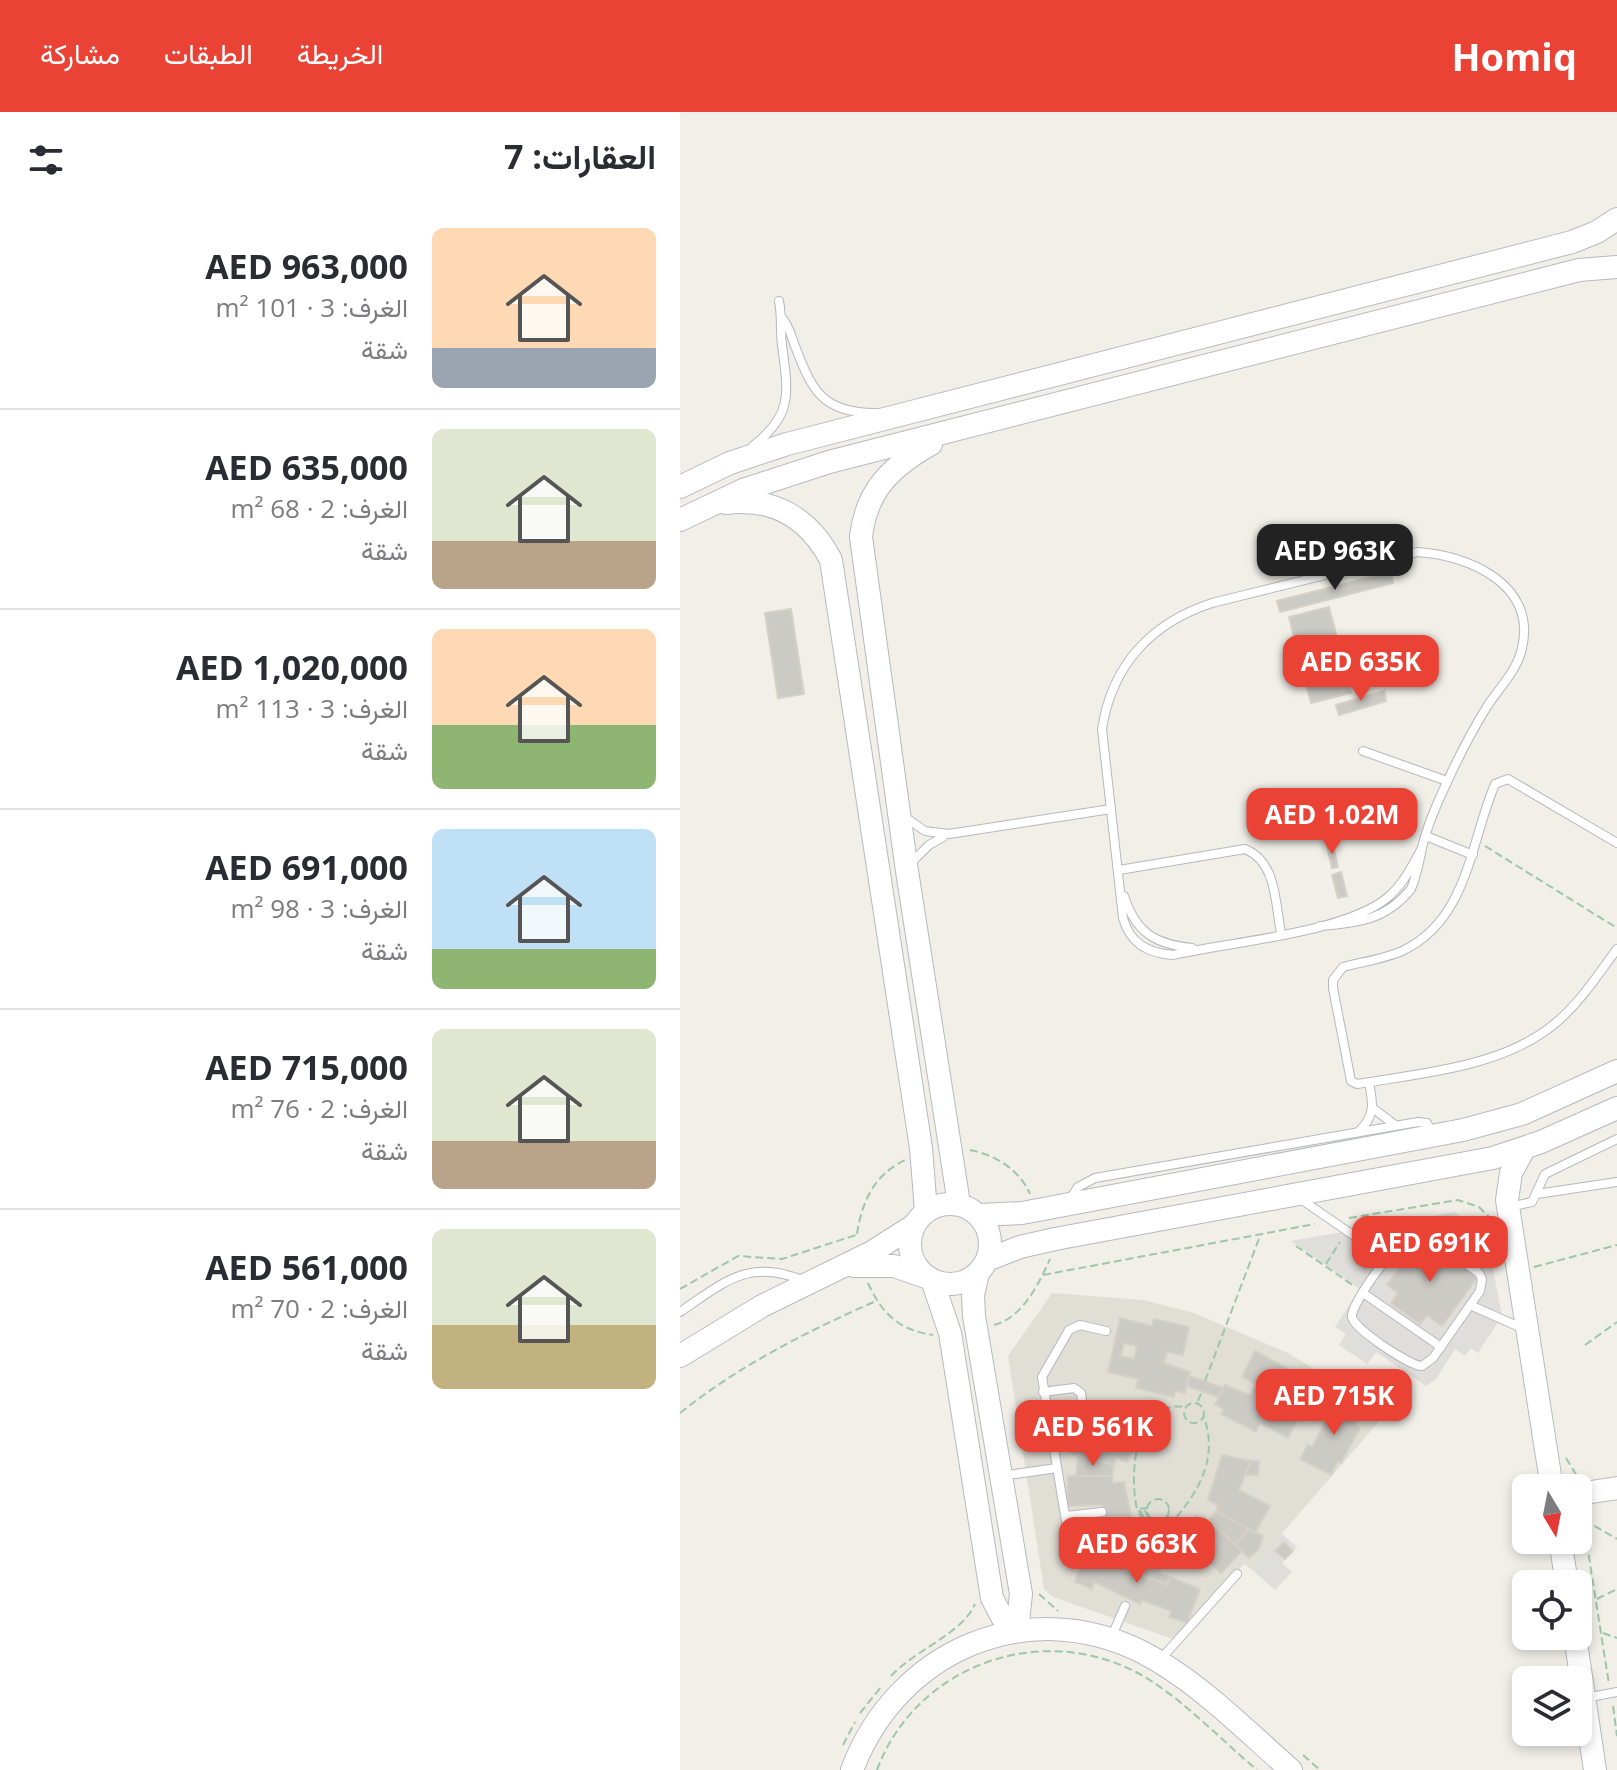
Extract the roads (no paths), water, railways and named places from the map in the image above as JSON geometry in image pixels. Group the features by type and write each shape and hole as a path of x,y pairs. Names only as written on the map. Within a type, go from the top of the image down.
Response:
{"street":[{"path":"680,487 730,463 904,412 1572,242 1597,232 1617,219"},
{"path":"680,520 705,506 785,475 1579,270 1617,267"},
{"path":"956,429 903,460 889,472 868,503 863,519 862,554 949,1149 969,1210 990,1236 973,1295 1021,1594 1017,1631"},
{"path":"705,506 752,502 773,506 808,526 831,560 921,1148 920,1218 911,1254 929,1278 950,1333 992,1598 1002,1617 1017,1631"},
{"path":"680,1356 762,1306 853,1264 937,1206 969,1210 1041,1209 1433,1136 1522,1114 1617,1071"},
{"path":"853,1264 894,1266 956,1283 1020,1247 1464,1165 1524,1149 1607,1113 1592,1097 1594,1083"},
{"path":"1524,1149 1511,1173 1508,1204 1550,1474"},
{"path":"1464,1165 1489,1178 1508,1204"},
{"path":"1592,1492 1617,1488"},
{"path":"1021,1594 1036,1615 1058,1629"},
{"path":"978,1641 987,1622 992,1598"},
{"path":"852,1770 869,1733 892,1701 929,1667 978,1641 1017,1631 1058,1629 1111,1639 1159,1662 1191,1683 1291,1770"},
{"path":"1591,1746 1595,1770"}],"lane":[{"path":"779,301 782,318 805,374 824,400 855,413 904,412"},
{"path":"730,463 768,434 785,408 788,393 780,325 782,318"},
{"path":"1417,552 1441,553 1465,559 1486,570 1505,585 1519,604 1524,626 1522,649 1447,781 1422,848 1417,876 1411,889 1391,910 1365,922 1320,926 1173,955 1159,954 1135,941 1123,918 1102,729 1106,705 1115,682 1144,641 1164,624 1200,607 1417,552"},
{"path":"1363,751 1447,781"},
{"path":"1617,843 1508,779 1495,784 1458,893 1429,932 1400,952 1343,967 1333,980 1351,1081 1357,1084 1456,1066 1522,1045 1557,1022 1573,1007 1617,949"},
{"path":"898,806 904,817 925,831 949,834 1111,809"},
{"path":"907,871 929,845 949,834"},
{"path":"1426,836 1473,855"},
{"path":"1119,870 1245,849 1258,855 1268,865 1281,933"},
{"path":"1357,1133 1368,1122 1374,1109 1369,1082"},
{"path":"1374,1109 1396,1126"},
{"path":"1066,1204 1078,1187 1089,1179 1423,1121 1430,1126 1433,1136"},
{"path":"1508,1204 1528,1205 1537,1194 1545,1174 1617,1139"},
{"path":"1537,1194 1617,1179"},
{"path":"1295,1195 1388,1259"},
{"path":"1420,1233 1479,1273 1482,1285 1428,1364 1415,1366 1409,1363 1355,1324 1352,1311 1388,1259 1405,1235 1420,1233"},
{"path":"680,1312 726,1281 752,1270 779,1271 809,1283"},
{"path":"1363,1293 1441,1347"},
{"path":"1470,1305 1527,1330"},
{"path":"1073,1563 1043,1392 1044,1369 1069,1330 1080,1325 1106,1331"},
{"path":"1043,1392 1074,1388 1081,1393 1084,1406 1086,1419 1082,1425 1050,1430"},
{"path":"1047,1412 1084,1406"},
{"path":"1000,1476 1057,1468"},
{"path":"1066,1516 1102,1512"},
{"path":"1159,1662 1237,1574"},
{"path":"1111,1639 1125,1606"},
{"path":"1592,1697 1614,1693"}]}
